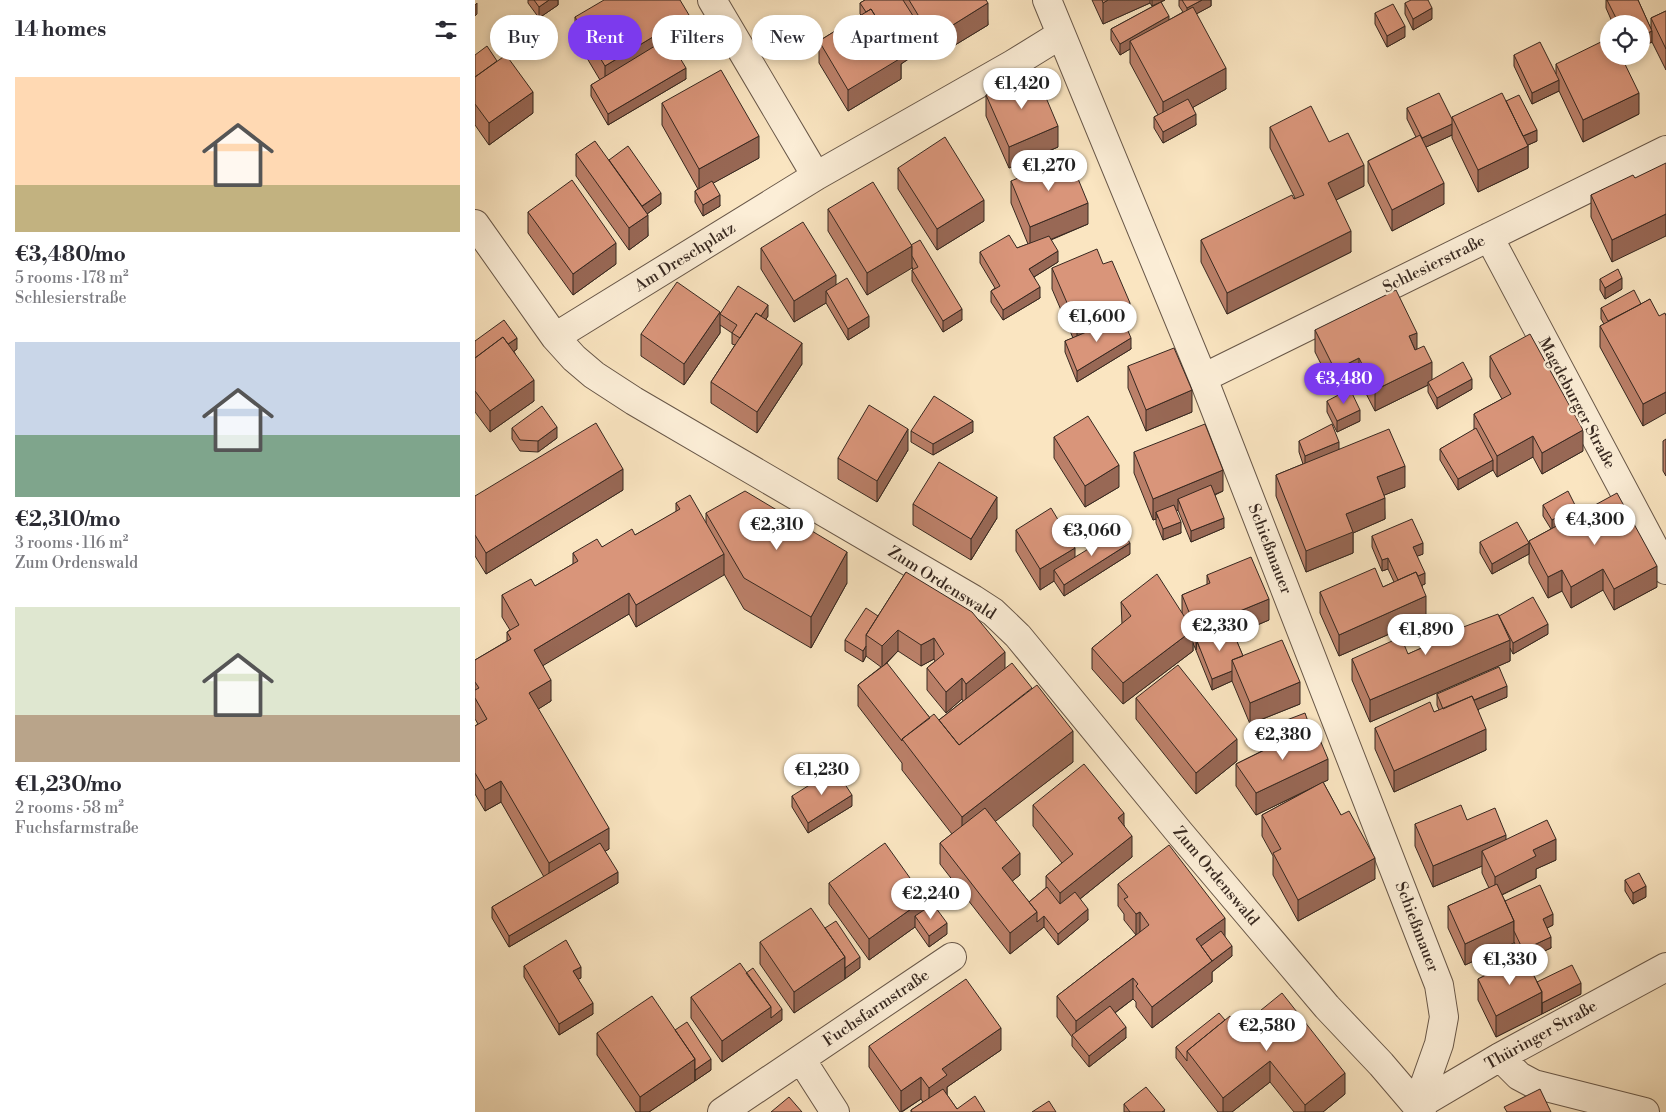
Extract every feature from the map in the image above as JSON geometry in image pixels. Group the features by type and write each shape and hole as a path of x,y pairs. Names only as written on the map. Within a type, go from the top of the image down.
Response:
{"street":[{"path":"713,0 816,176"},
{"name":"Schießmauer","path":"1047,0 1203,378 1439,985 1444,1017 1439,1044 1420,1109"},
{"name":"Am Dreschplatz","path":"555,337 816,176 1013,64 1060,35"},
{"name":"Schlesierstraße","path":"1203,378 1666,150"},
{"name":"Zum Ordenswald","path":"475,224 555,337 574,358 594,375 634,402 993,612 1018,636 1046,668 1179,832 1327,1007 1420,1109"},
{"name":"Magdeburger Straße","path":"1489,237 1666,570"},
{"name":"Fuchsfarmstraße","path":"722,1112 952,956"},
{"name":"Thüringer Straße","path":"1420,1109 1500,1057 1666,967"},
{"path":"1500,1057 1519,1076 1534,1084 1645,1112"},
{"path":"801,1059 835,1112"}],"building":[{"path":"534,0 549,0 539,7"},
{"path":"604,0 680,0 689,15 652,15 652,37 642,44 642,15 578,15"},
{"path":"865,0 903,0 912,15 875,15 871,9 866,12 860,3"},
{"path":"909,0 986,0 988,3 957,22 957,15 918,15"},
{"path":"1182,0 1202,0 1187,8"},
{"path":"1411,0 1428,0 1432,8 1413,19 1405,3"},
{"path":"1607,0 1638,0 1645,15 1614,15"},
{"path":"1161,2 1169,16 1120,44 1111,29"},
{"path":"1393,4 1405,26 1387,36 1375,13"},
{"path":"1193,7 1226,68 1163,102 1130,41"},
{"path":"871,9 875,15 861,15"},
{"path":"1666,11 1666,49 1651,18"},
{"path":"833,32 833,60 898,60 848,90 823,48 823,39"},
{"path":"1540,42 1559,80 1532,93 1514,55"},
{"path":"1600,42 1600,65 1625,65 1639,93 1583,120 1556,64"},
{"path":"487,46 490,50 490,60 497,61 475,77 475,55"},
{"path":"652,48 652,60 681,60 686,68 608,114 591,85 632,60 642,60 642,54"},
{"path":"499,60 510,60 533,92 489,123 475,104 475,77"},
{"path":"601,60 615,60 605,66"},
{"path":"721,70 759,136 699,169 662,103"},
{"path":"1036,74 1058,126 1009,147 986,95"},
{"path":"1439,93 1452,119 1452,124 1422,138 1407,108"},
{"path":"1502,93 1528,146 1478,170 1452,117"},
{"path":"1519,95 1537,130 1523,136 1506,101"},
{"path":"1188,99 1196,114 1163,132 1154,117"},
{"path":"1311,106 1329,142 1348,133 1364,165 1328,183 1351,231 1227,293 1201,240 1292,195 1294,199 1304,195 1270,127"},
{"path":"1420,135 1444,183 1392,210 1368,161"},
{"path":"945,137 984,200 937,229 898,168"},
{"path":"595,141 648,215 629,228 576,154"},
{"path":"628,146 661,193 642,206 609,160"},
{"path":"1069,157 1088,203 1030,227 1011,181"},
{"path":"1666,163 1666,214 1612,240 1591,195 1633,175 1635,178"},
{"path":"572,180 616,243 573,274 528,212"},
{"path":"712,181 720,195 703,205 695,191"},
{"path":"873,182 912,246 867,273 828,209"},
{"path":"803,222 836,275 794,301 761,248"},
{"path":"1009,235 1017,248 1049,236 1058,251 1029,269 1040,287 1003,310 991,291 1000,286 980,252"},
{"path":"920,240 962,309 943,321 912,270 918,267 912,256 911,245"},
{"path":"1097,249 1103,264 1112,261 1130,303 1077,326 1052,268"},
{"path":"1618,269 1622,278 1605,288 1600,279"},
{"path":"847,278 869,316 848,329 826,291"},
{"path":"677,282 720,312 684,364 641,334"},
{"path":"738,286 768,305 761,316 756,313 740,338 732,333 737,325 720,314"},
{"path":"1396,290 1417,333 1409,336 1415,350 1424,346 1432,362 1375,390 1359,358 1335,370 1315,330"},
{"path":"1634,290 1641,304 1608,321 1601,308"},
{"path":"1650,299 1659,316 1665,313 1666,316 1666,392 1643,404 1600,326"},
{"path":"756,313 802,343 757,412 711,382"},
{"path":"1122,317 1131,338 1077,371 1065,341"},
{"path":"504,320 517,338 508,344 503,337 475,358 475,341"},
{"path":"1530,334 1583,430 1542,453 1533,436 1497,456 1474,414 1511,394 1490,356"},
{"path":"503,337 534,380 490,411 475,391 475,358"},
{"path":"1174,348 1192,390 1146,410 1128,366"},
{"path":"1463,362 1472,379 1437,398 1428,382"},
{"path":"1350,389 1360,410 1337,421 1327,401"},
{"path":"934,396 973,421 933,444 911,431"},
{"path":"869,405 908,429 877,481 838,458"},
{"path":"542,406 557,427 538,441 520,440 512,428"},
{"path":"1088,416 1119,465 1085,486 1054,437"},
{"path":"596,423 623,469 486,553 475,535 475,496"},
{"path":"1205,424 1223,470 1153,499 1134,452"},
{"path":"1332,424 1339,442 1305,456 1299,441"},
{"path":"1476,428 1493,460 1458,479 1440,449"},
{"path":"1389,429 1405,466 1377,477 1385,498 1346,514 1353,532 1306,551 1276,475"},
{"path":"939,462 997,497 971,539 913,504"},
{"path":"1211,485 1224,518 1191,531 1178,499"},
{"path":"745,491 847,552 811,617 744,578 706,513"},
{"path":"1568,491 1576,507 1552,520 1543,505"},
{"path":"1617,493 1657,566 1614,589 1603,569 1571,587 1562,570 1548,577 1529,541"},
{"path":"690,495 724,554 636,605 629,593 534,650 551,680 529,693 609,828 549,863 501,781 485,790 475,773 475,726 487,719 475,698 475,690 479,688 475,682 475,660 511,639 507,632 519,625 502,595 531,579 535,586 578,561 573,553 597,539 602,547 632,529 635,535 680,509 676,503"},
{"path":"1174,505 1181,522 1163,529 1156,512"},
{"path":"1051,508 1075,548 1040,569 1016,530"},
{"path":"1412,519 1423,543 1413,547 1425,573 1418,576 1416,572 1398,580 1388,558 1382,560 1372,536"},
{"path":"1517,522 1529,543 1492,564 1480,542"},
{"path":"1121,529 1130,543 1064,585 1054,570"},
{"path":"1251,557 1269,599 1196,629 1182,595 1210,583 1207,575"},
{"path":"1375,568 1383,587 1416,572 1426,596 1339,635 1320,592"},
{"path":"906,572 972,612 1005,652 966,684 962,678 946,692 927,668 944,654 934,638 921,645 898,630 882,646 866,635"},
{"path":"1157,574 1193,630 1123,683 1092,648 1131,616 1121,602"},
{"path":"1533,597 1548,624 1513,643 1499,616"},
{"path":"866,608 878,616 866,635 866,646 863,651 845,640"},
{"path":"1498,614 1510,640 1370,700 1352,659 1401,637 1408,654 1444,638 1442,635"},
{"path":"1231,627 1243,656 1232,660 1232,671 1212,679 1197,641"},
{"path":"1282,640 1300,682 1250,703 1232,660"},
{"path":"887,663 930,718 902,739 902,741 858,685"},
{"path":"1012,663 1032,688 959,745 939,720"},
{"path":"1178,665 1237,739 1196,773 1136,698"},
{"path":"1499,667 1507,686 1474,700 1472,696 1443,709 1437,694"},
{"path":"1037,685 1073,731 962,817 902,739 934,714 959,745"},
{"path":"1472,696 1486,729 1394,771 1375,728 1430,702 1434,712"},
{"path":"1305,713 1311,730 1278,743 1271,726"},
{"path":"1315,728 1328,759 1256,793 1236,764"},
{"path":"1084,764 1124,813 1118,818 1132,836 1060,893 1046,876 1073,854 1033,805"},
{"path":"835,769 852,795 808,823 792,796"},
{"path":"1323,782 1341,815 1349,811 1375,858 1298,900 1273,853 1281,849 1262,815"},
{"path":"1461,805 1467,820 1495,808 1506,835 1433,866 1415,824"},
{"path":"985,808 1020,853 1002,868 1037,912 1010,933 940,843"},
{"path":"1547,820 1556,839 1533,850 1536,856 1495,877 1482,851"},
{"path":"600,843 618,872 509,936 492,907"},
{"path":"885,843 925,899 869,939 829,883"},
{"path":"1169,845 1225,918 1196,939 1212,961 1152,1007 1136,986 1138,984 1133,978 1076,1021 1057,996 1149,925 1140,912 1136,914 1124,899 1128,897 1118,884"},
{"path":"1639,873 1646,886 1633,893 1625,880"},
{"path":"1497,884 1514,921 1465,944 1448,906"},
{"path":"1540,885 1553,914 1543,919 1551,937 1523,950 1514,931 1514,921 1505,901"},
{"path":"1047,887 1060,904 1075,892 1088,909 1058,934 1044,916 1037,922 1037,912 1029,902"},
{"path":"933,904 947,923 929,936 915,916"},
{"path":"811,908 845,957 794,992 760,942"},
{"path":"836,921 860,957 845,968 845,957 825,928"},
{"path":"1221,931 1232,946 1212,961 1201,946"},
{"path":"566,940 581,967 573,971 593,1003 559,1024 524,966"},
{"path":"1524,956 1542,992 1496,1016 1478,979"},
{"path":"740,963 771,1007 722,1041 691,997"},
{"path":"1572,965 1581,983 1542,1003 1542,992 1537,982"},
{"path":"753,968 782,1009 771,1018 771,1007 746,973"},
{"path":"966,979 1001,1028 942,1069 947,1075 929,1088 921,1077 901,1091 869,1046"},
{"path":"1282,993 1345,1073 1305,1105 1270,1061 1223,1098 1187,1051 1230,1016 1239,1028"},
{"path":"652,996 695,1059 640,1097 597,1033"},
{"path":"1110,1006 1126,1027 1089,1056 1072,1035"},
{"path":"1219,1013 1225,1020 1187,1051 1187,1061 1176,1047"},
{"path":"687,1022 711,1059 695,1070 695,1059 675,1030"},
{"path":"1146,1087 1165,1110 1162,1112 1130,1112 1124,1104"},
{"path":"943,1089 957,1109 975,1096 985,1112 912,1112 911,1110"},
{"path":"1540,1089 1551,1112 1507,1112 1504,1107"},
{"path":"789,1097 802,1112 771,1112"},
{"path":"1049,1101 1056,1112 1032,1112"}]}
